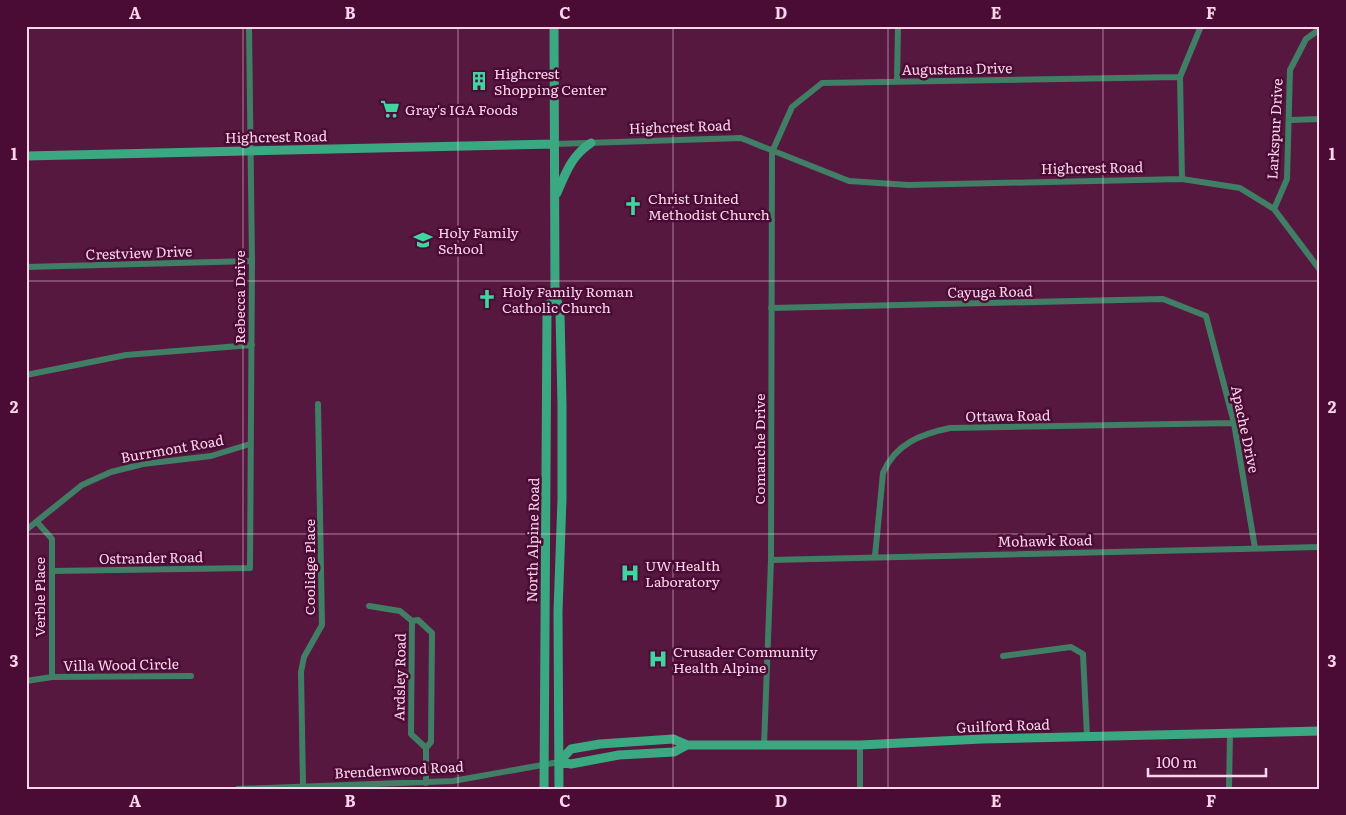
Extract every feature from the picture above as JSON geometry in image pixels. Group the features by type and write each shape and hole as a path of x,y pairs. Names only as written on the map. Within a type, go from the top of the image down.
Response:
{"street":[{"name":"Rebecca Drive","path":"250,26 252,261 250,568"},
{"name":"North Alpine Road","path":"554,26 554,293 560,312 562,405 562,499 558,612 559,789"},
{"path":"897,81 898,26"},
{"path":"1182,180 1180,77 1201,26"},
{"name":"Larkspur Drive","path":"1274,209 1287,179 1290,70 1306,39 1320,29"},
{"name":"Augustana Drive","path":"772,152 792,107 822,83 1180,77"},
{"path":"1290,120 1320,119"},
{"name":"Highcrest Road","path":"26,156 741,138 772,152 849,180 908,185 1182,180 1240,188 1274,209 1320,270"},
{"path":"555,198 567,168 578,151 591,142"},
{"name":"Comanche Drive","path":"764,746 771,560 770,308 772,152"},
{"name":"Crestview Drive","path":"26,267 252,261"},
{"name":"North Alpine Road","path":"544,789 547,311 554,293"},
{"name":"Cayuga Road","path":"770,308 1163,299 1206,316"},
{"name":"Apache Drive","path":"1206,316 1234,422 1255,548"},
{"path":"26,376 126,355 252,344"},
{"name":"Coolidge Place","path":"304,785 301,672 304,657 322,625 318,404"},
{"name":"Ottawa Road","path":"875,556 883,473 887,463 901,448 930,433 950,428 1234,422"},
{"name":"Burrmont Road","path":"26,530 82,485 111,472 143,464 211,456 250,444"},
{"name":"Verble Place","path":"37,522 52,539 52,677"},
{"name":"Mohawk Road","path":"771,560 875,556 1320,547"},
{"name":"Ostrander Road","path":"52,571 250,568"},
{"path":"369,606 400,611 412,621"},
{"name":"Ardsley Road","path":"426,748 411,734 412,621 418,620 432,633 431,742 426,748 426,783"},
{"path":"1003,656 1071,647 1083,654 1087,736"},
{"name":"Villa Wood Circle","path":"52,677 191,676"},
{"path":"26,681 52,677"},
{"name":"Guilford Road","path":"559,762 571,749 600,744 673,738 687,744 764,746 860,745 1087,736 1320,731"},
{"path":"1230,734 1230,789"},
{"name":"Guilford Road","path":"559,762 571,764 619,755 674,752 687,744"},
{"path":"860,745 860,789"},
{"name":"Brendenwood Road","path":"238,789 304,785 453,781 559,762"}],"place":[{"name":"Highcrest Shopping Center","path":"479,81"},
{"name":"Gray's IGA Foods","path":"390,109"},
{"name":"Christ United Methodist Church","path":"633,206"},
{"name":"Holy Family School","path":"423,240"},
{"name":"Holy Family Roman Catholic Church","path":"487,299"},
{"name":"UW Health Laboratory","path":"630,573"},
{"name":"Crusader Community Health Alpine","path":"658,659"}]}
